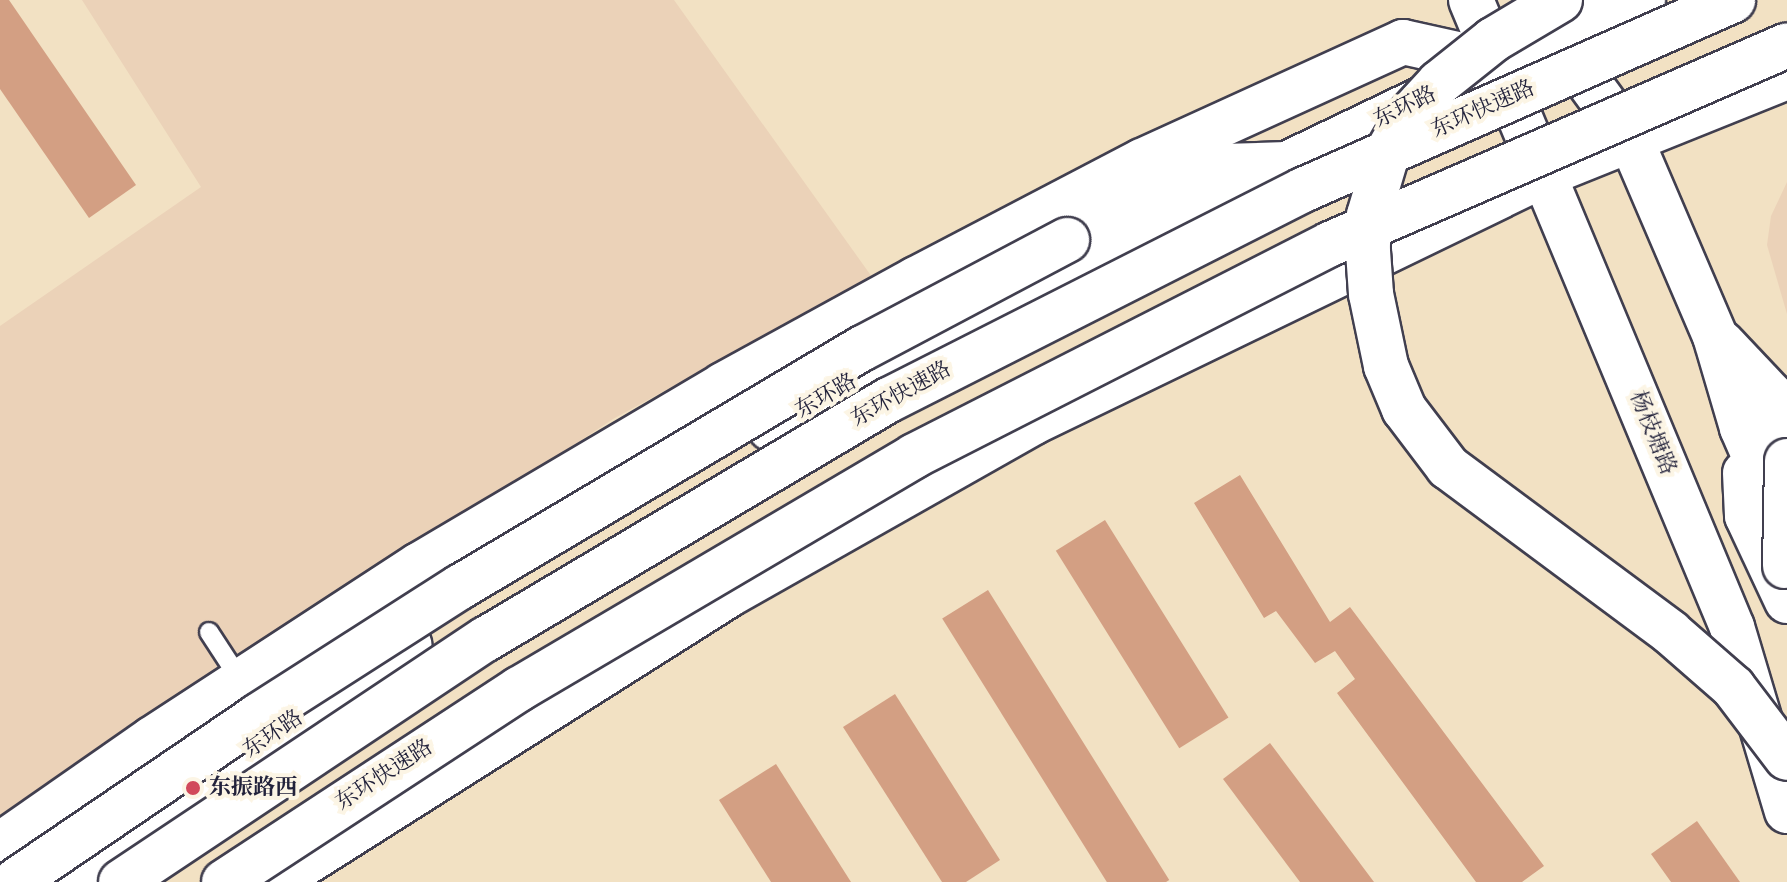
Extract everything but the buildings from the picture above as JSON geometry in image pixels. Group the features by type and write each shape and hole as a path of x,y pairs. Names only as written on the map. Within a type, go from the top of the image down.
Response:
{"main road":[{"name":"杨枝塘路","path":"1471,0 1732,627 1787,811"},
{"name":"东环路","path":"58,877 468,606 871,369 1498,63 1550,12 1643,0"},
{"name":"东环快速路","path":"121,882 486,639 889,400 1303,190 1733,0"},
{"path":"1787,531 1742,428 1715,336 1631,140 1550,12 1493,40 1419,101 1388,151 1369,215 1368,251 1371,294 1386,366 1404,409 1448,467 1670,632 1733,687 1787,758"},
{"path":"0,845 241,681 419,565 723,385 1142,161 1403,42 1498,63"},
{"name":"东环快速路","path":"224,882 519,689 914,456 1330,244 1787,45"},
{"path":"275,882 536,713 930,478 1134,372 1546,174 1787,77"},
{"path":"14,882 245,724 460,587 863,348 1067,240 1223,166 1287,164"},
{"path":"1715,336 1772,396 1787,438"},
{"path":"1742,428 1747,516 1787,601"},
{"path":"1787,461 1787,589"},
{"path":"241,681 264,717 261,742"}],"lane":[{"path":"209,632 241,681"}],"shaded area":[{"path":"82,0 674,0 872,277 613,419 0,825 0,326 201,187"},
{"path":"1787,182 1787,314 1767,245 1771,216"}],"place":[{"name":"东振路西","path":"193,788"}]}
